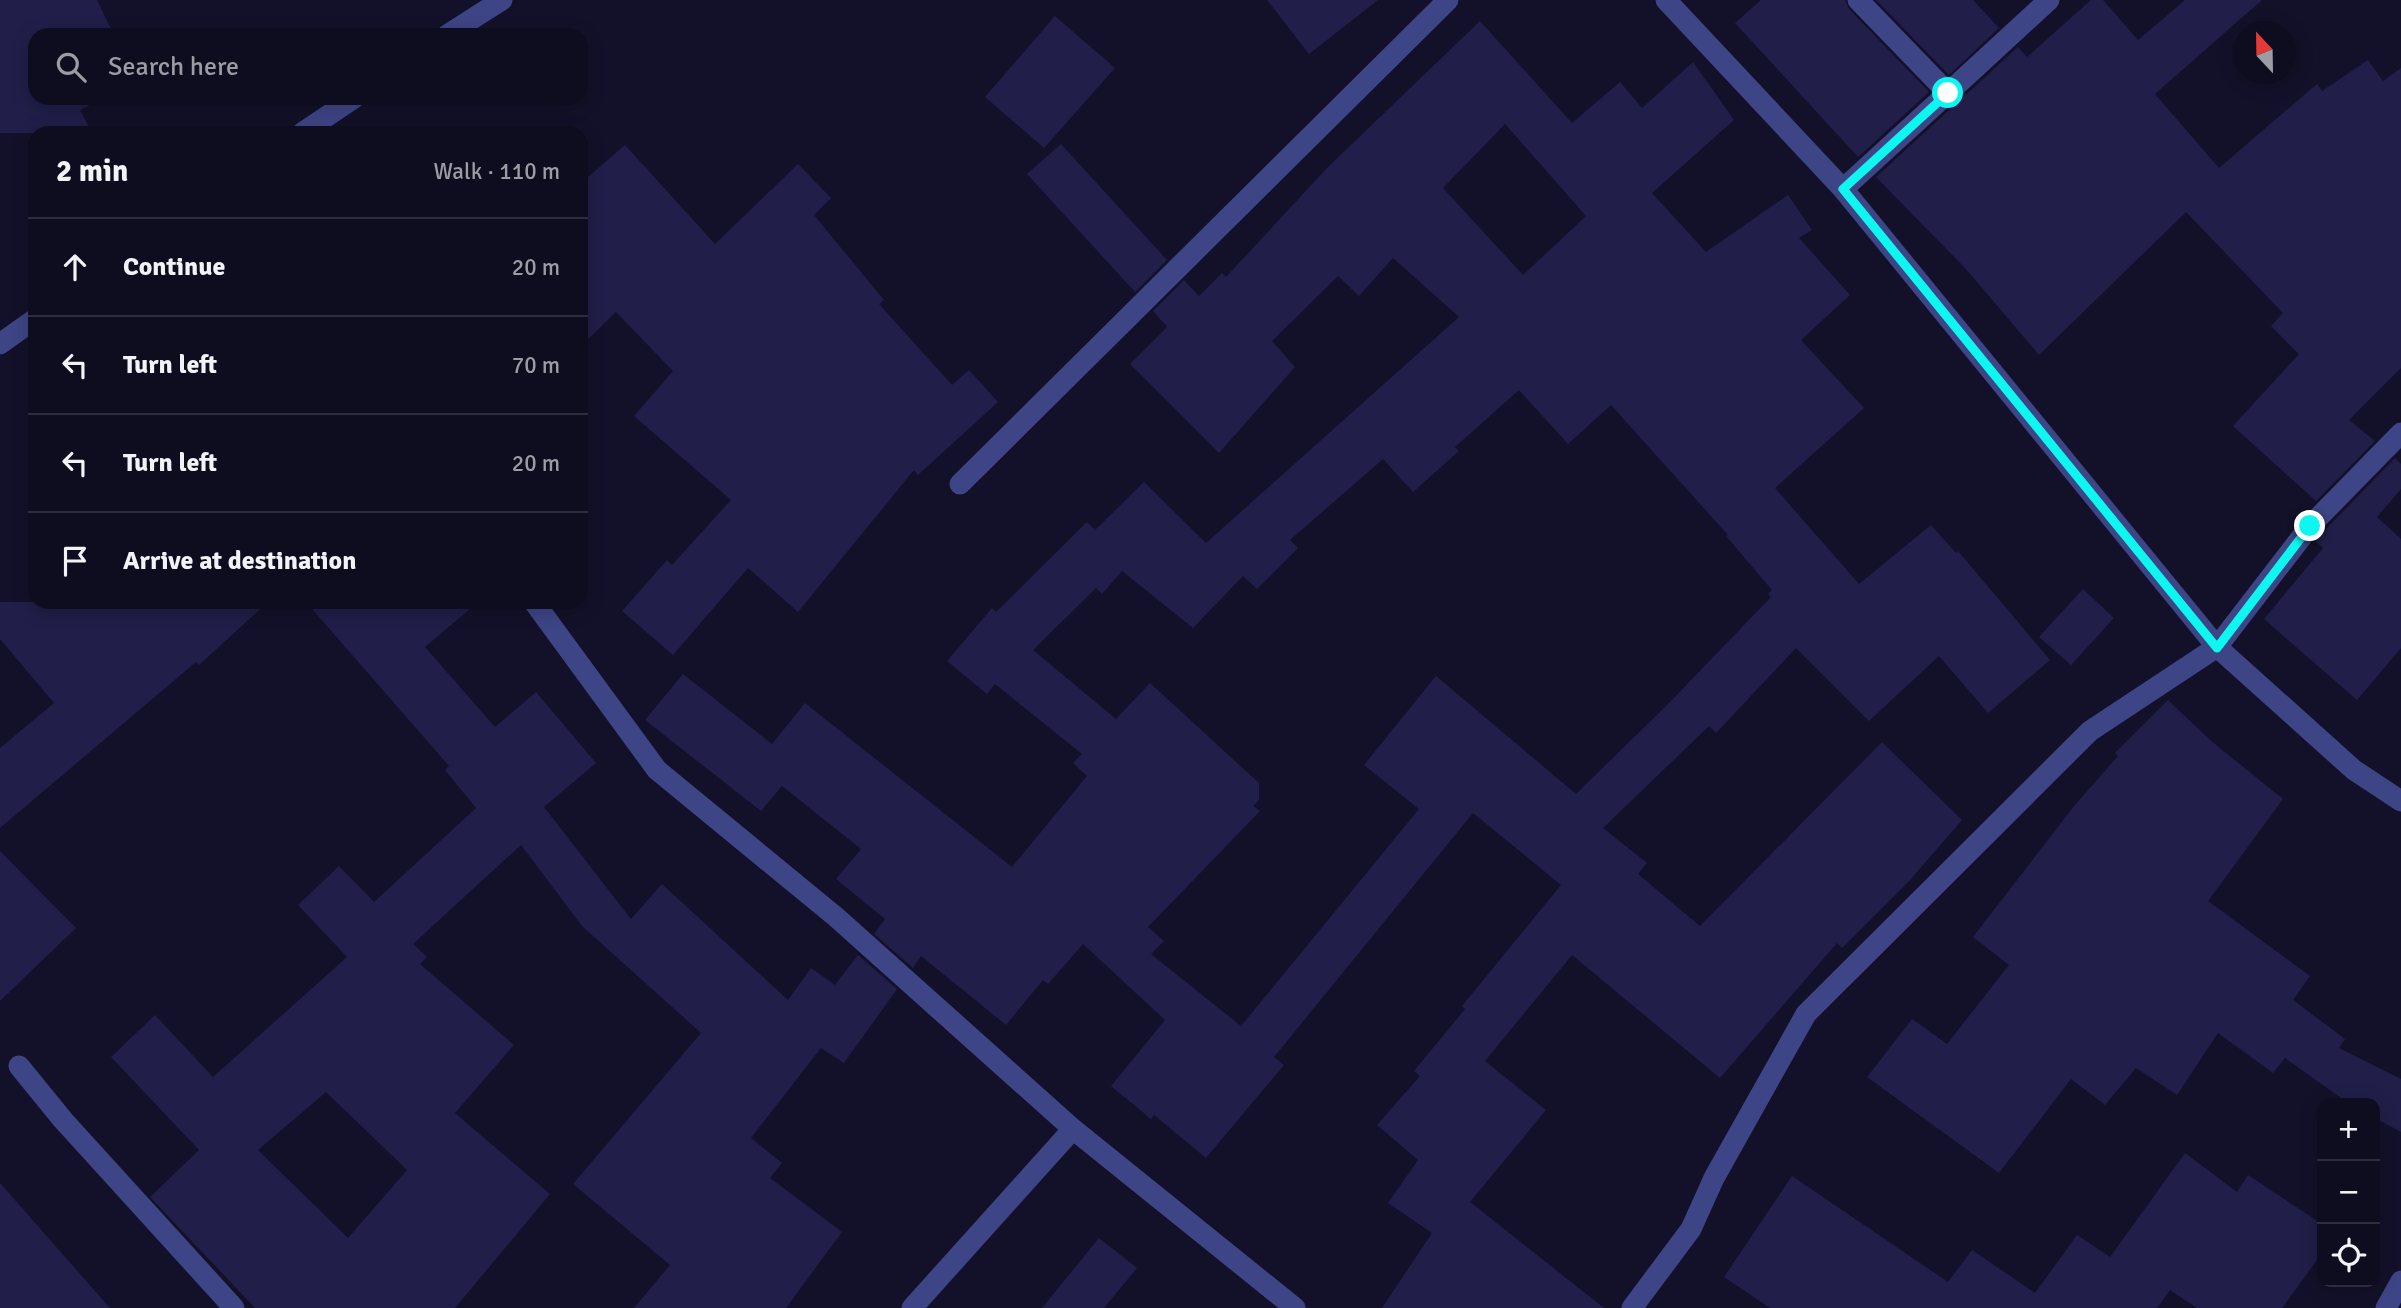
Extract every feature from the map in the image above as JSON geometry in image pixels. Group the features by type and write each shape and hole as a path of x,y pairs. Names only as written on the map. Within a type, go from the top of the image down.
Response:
{"street":[{"path":"458,28 502,0"},
{"path":"960,484 1448,0"},
{"path":"1666,0 1843,189 2217,648 2354,770 2401,802"},
{"path":"1858,0 1948,93"},
{"path":"1843,189 2049,0"},
{"path":"312,126 344,105"},
{"path":"0,344 28,324"},
{"path":"1632,1308 1691,1229 1714,1178 1806,1014 2090,731 2217,648 2310,526 2401,433"},
{"path":"539,609 657,769 836,918 1073,1129 1295,1308"},
{"path":"19,1066 63,1120 234,1308"},
{"path":"912,1308 1073,1129"},
{"path":"2386,1308 2401,1281"}],"building":[{"path":"0,0 97,0 111,28 28,28 28,105 90,105 80,110 88,126 28,126 28,133 0,133"},
{"path":"1267,0 1378,0 1309,54"},
{"path":"1761,0 1845,0 1849,9 1929,92 1858,157 1735,23"},
{"path":"1876,0 1973,0 1999,28 1949,75"},
{"path":"2091,0 2103,0 2138,40 2185,0 2262,0 2238,21 2233,21 2233,25 2155,94 2219,168 2317,84 2322,91 2368,60 2383,81 2401,68 2401,368 2349,420 2375,441 2316,501 2233,426 2299,354 2271,326 2283,313 2186,212 2039,355 1965,268 1876,177 2018,47 2027,57"},
{"path":"1055,16 1115,68 1044,148 985,97"},
{"path":"1480,21 1572,123 1620,82 1642,108 1693,62 1734,120 1652,193 1706,252 1788,195 1812,230 1799,238 1850,295 1801,340 1864,408 1775,488 1859,584 1931,525 1956,553 1958,551 2050,660 1988,713 1939,656 1869,721 1796,648 1716,733 1709,726 1603,828 1647,863 1638,874 1700,926 1882,742 1962,820 1910,880 1842,948 1837,943 1720,1078 1572,955 1485,1061 1546,1110 1470,1202 1604,1308 1382,1308 1432,1233 1388,1203 1418,1160 1377,1125 1420,1076 1414,1071 1465,1009 1462,1006 1561,885 1473,813 1274,1057 1284,1065 1206,1158 1154,1115 1151,1119 1111,1086 1165,1020 1083,944 1048,984 1043,980 1006,1025 921,956 913,968 874,934 885,919 836,879 861,849 782,786 761,811 645,720 683,674 772,744 805,703 1012,867 1087,776 1073,763 1082,754 995,684 987,694 947,661 992,608 996,612 1087,522 1095,530 1144,482 1206,543 1459,317 1393,258 1359,296 1338,276 1272,341 1295,367 1219,453 1130,364 1167,327 1153,311 1184,280 1199,296 1222,273 1226,277 1328,167","holes":["1505,124 1586,216 1523,275 1443,188","1519,390 1568,444 1611,405 1728,535 1726,536 1772,590 1768,594 1771,597 1576,794 1436,676 1364,765 1419,809 1241,1026 1151,954 1164,941 1148,927 1260,811 1253,806 1259,800 1259,783 1150,683 1116,719 1033,650 1096,588 1102,594 1122,571 1193,628 1243,576 1257,589 1298,548 1290,540 1383,459 1413,492 1459,451 1455,447"]},
{"path":"1061,144 1167,260 1135,292 1027,174"},
{"path":"625,145 715,244 798,164 831,198 814,215 884,300 879,304 952,385 969,370 998,402 918,475 914,470 798,612 748,568 673,655 622,611 667,560 672,565 731,500 634,416 673,371 616,312 588,339 588,177"},
{"path":"2395,458 2401,464 2401,489 2377,517 2401,539 2401,648 2357,700 2264,619 2323,548 2315,541"},
{"path":"2083,589 2114,618 2071,665 2039,637"},
{"path":"0,602 28,602 28,609 260,609 199,665 196,662 0,828 0,748 54,703 0,639"},
{"path":"312,609 470,609 425,647 495,727 536,692 596,763 544,807 631,919 662,884 788,1000 811,968 835,985 858,955 897,989 844,1063 821,1048 751,1138 782,1163 770,1178 842,1232 786,1308 634,1308 670,1265 573,1184 701,1033 582,926 521,845 413,944 427,957 420,964 514,1045 455,1113 550,1194 455,1308 255,1308 150,1197 199,1150 111,1057 155,1015 213,1077 347,957 298,905 339,866 374,902 476,808 445,770 449,766","holes":["326,1092 407,1170 348,1238 258,1150"]},
{"path":"2168,700 2210,740 2283,799 2208,901 2310,976 2293,1000 2345,1039 2339,1048 2401,1079 2401,1132 2380,1121 2380,1098 2341,1098 2285,1058 2273,1073 2218,1033 2177,1095 2136,1068 2105,1105 2071,1079 1999,1173 1867,1077 1912,1019 1947,1044 2009,965 1973,937 2074,806 2118,756 2115,753"},
{"path":"0,851 76,928 0,1001"},
{"path":"2185,1153 2237,1192 2248,1175 2317,1221 2317,1260 2282,1308 2197,1308 2170,1290 2157,1308 1770,1308 1724,1277 1792,1176 1948,1282 1972,1250 2035,1293 2077,1235 2110,1257"},
{"path":"0,1183 110,1308 0,1308"},
{"path":"1099,1238 1137,1268 1104,1308 1042,1308"}],"route":[{"path":"1948,93 1843,189 2217,648 2310,526"}]}
